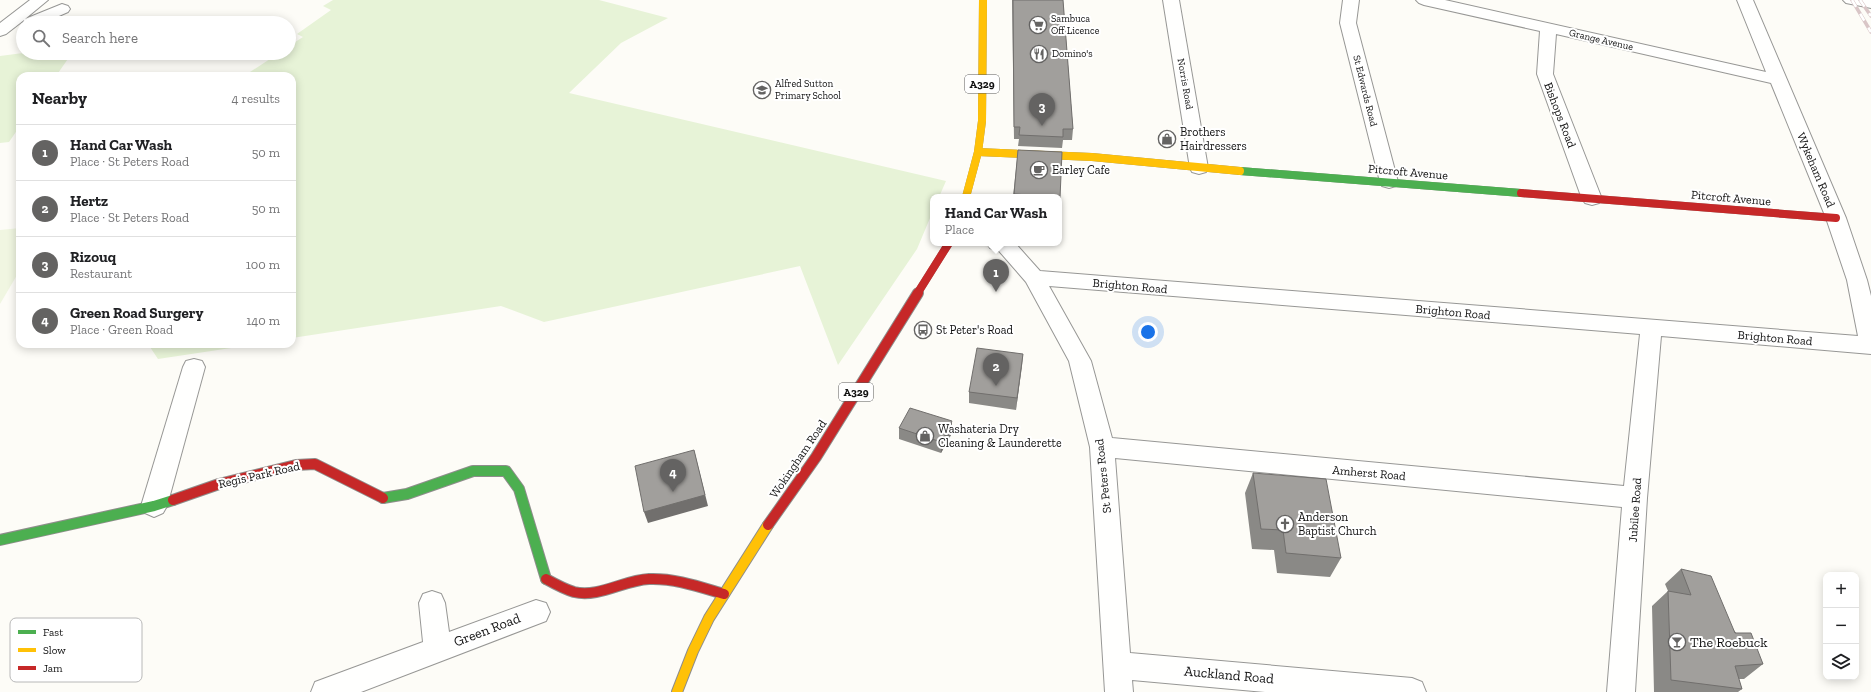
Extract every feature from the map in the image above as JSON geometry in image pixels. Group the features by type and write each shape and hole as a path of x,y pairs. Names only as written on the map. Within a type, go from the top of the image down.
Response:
{"street":[{"path":"20,16 40,0"},
{"name":"A329","path":"967,194 978,152 982,121 983,0"},
{"name":"Norris Road","path":"1171,0 1199,168"},
{"name":"St Edwards Road","path":"1351,0 1348,23 1389,182"},
{"name":"Grange Avenue","path":"1424,0 1777,79"},
{"name":"Wykeham Road","path":"1745,0 1836,218 1857,280 1871,346"},
{"path":"1851,0 1871,3"},
{"path":"46,16 62,9"},
{"path":"2,30 16,19"},
{"path":"2,30 16,27"},
{"name":"Bishops Road","path":"1548,28 1545,74 1592,199"},
{"name":"Pitcroft Avenue","path":"978,152 1092,157 1199,168 1836,218"},
{"name":"Wokingham Road","path":"677,692 701,633 724,594 768,525 816,457 947,246"},
{"name":"St Peters Road","path":"1006,246 1034,278 1080,361 1102,447 1119,692"},
{"name":"Brighton Road","path":"1034,278 1871,346"},
{"name":"Jubilee Road","path":"1621,692 1635,498 1651,328"},
{"path":"154,506 188,394 194,367"},
{"name":"Amherst Road","path":"1102,447 1635,498"},
{"name":"Regis Park Road","path":"0,540 154,506 219,484 296,465 315,464 381,498 407,494 473,472 506,471 519,489 546,579 564,589 588,593 618,583 651,579 669,580 724,594"},
{"name":"Green Road","path":"432,603 438,649"},
{"name":"Green Road","path":"325,692 536,612"},
{"name":"Auckland Road","path":"1118,665 1412,692"}],"green space":[{"path":"333,0 599,0 668,18 621,43 569,93 946,181 940,194 930,194 930,218 917,249 838,365 800,266 544,322 501,306 296,337 296,72 250,72 268,60 296,60 296,42 303,37 297,34 331,10 323,6"},
{"path":"16,54 16,60 67,60 59,72 16,72 16,132 9,142 0,143 0,56"},
{"path":"16,228 16,277 0,304 0,230"},
{"path":"151,348 231,348 158,359"}],"building":[{"path":"1013,0 1063,0 1073,129 1063,129 1063,137 1019,135 1020,127 1014,127"},
{"path":"1018,150 1062,152 1060,194 1014,194"},
{"path":"977,348 1023,354 1017,398 969,392"},
{"path":"910,408 952,421 941,442 899,428"},
{"path":"694,450 705,495 644,512 635,466"},
{"path":"1253,473 1326,479 1341,558 1286,553 1283,530 1261,529"},
{"path":"1681,569 1711,576 1735,633 1751,633 1763,664 1735,666 1742,689 1671,680 1668,591 1691,595"}],"railway":[{"path":"1852,0 1871,32"},
{"path":"1860,0 1871,16"}],"traffic: fast":[{"path":"1240,171 1521,193"},
{"path":"383,498 407,494 473,471 506,471 519,489 546,579"},
{"path":"0,540 154,506 173,500"}],"traffic: slow":[{"path":"967,194 978,152 982,121 983,0"},
{"path":"978,152 1092,157 1240,171"},
{"path":"677,692 693,651 709,618 768,525"}],"traffic: jam":[{"path":"1521,193 1836,218"},
{"path":"768,525 816,457 947,246"},
{"path":"173,500 219,484 296,465 315,464 383,498"},
{"path":"546,579 578,593 591,593 640,580 659,579 687,584 724,594"}],"place":[{"name":"Sambuca Off Licence","path":"1038,25"},
{"name":"Domino's","path":"1039,54"},
{"name":"Alfred Sutton Primary School","path":"762,90"},
{"name":"Rizouq","path":"1042,126"},
{"name":"Brothers Hairdressers","path":"1167,139"},
{"name":"Earley Cafe","path":"1039,170"},
{"name":"Hand Car Wash","path":"996,292"},
{"name":"St Peter's Road","path":"923,330"},
{"name":"Hertz","path":"996,386"},
{"name":"Washateria Dry Cleaning & Launderette","path":"925,436"},
{"name":"Green Road Surgery","path":"673,492"},
{"name":"Anderson Baptist Church","path":"1285,524"},
{"name":"The Roebuck","path":"1677,642"}]}
